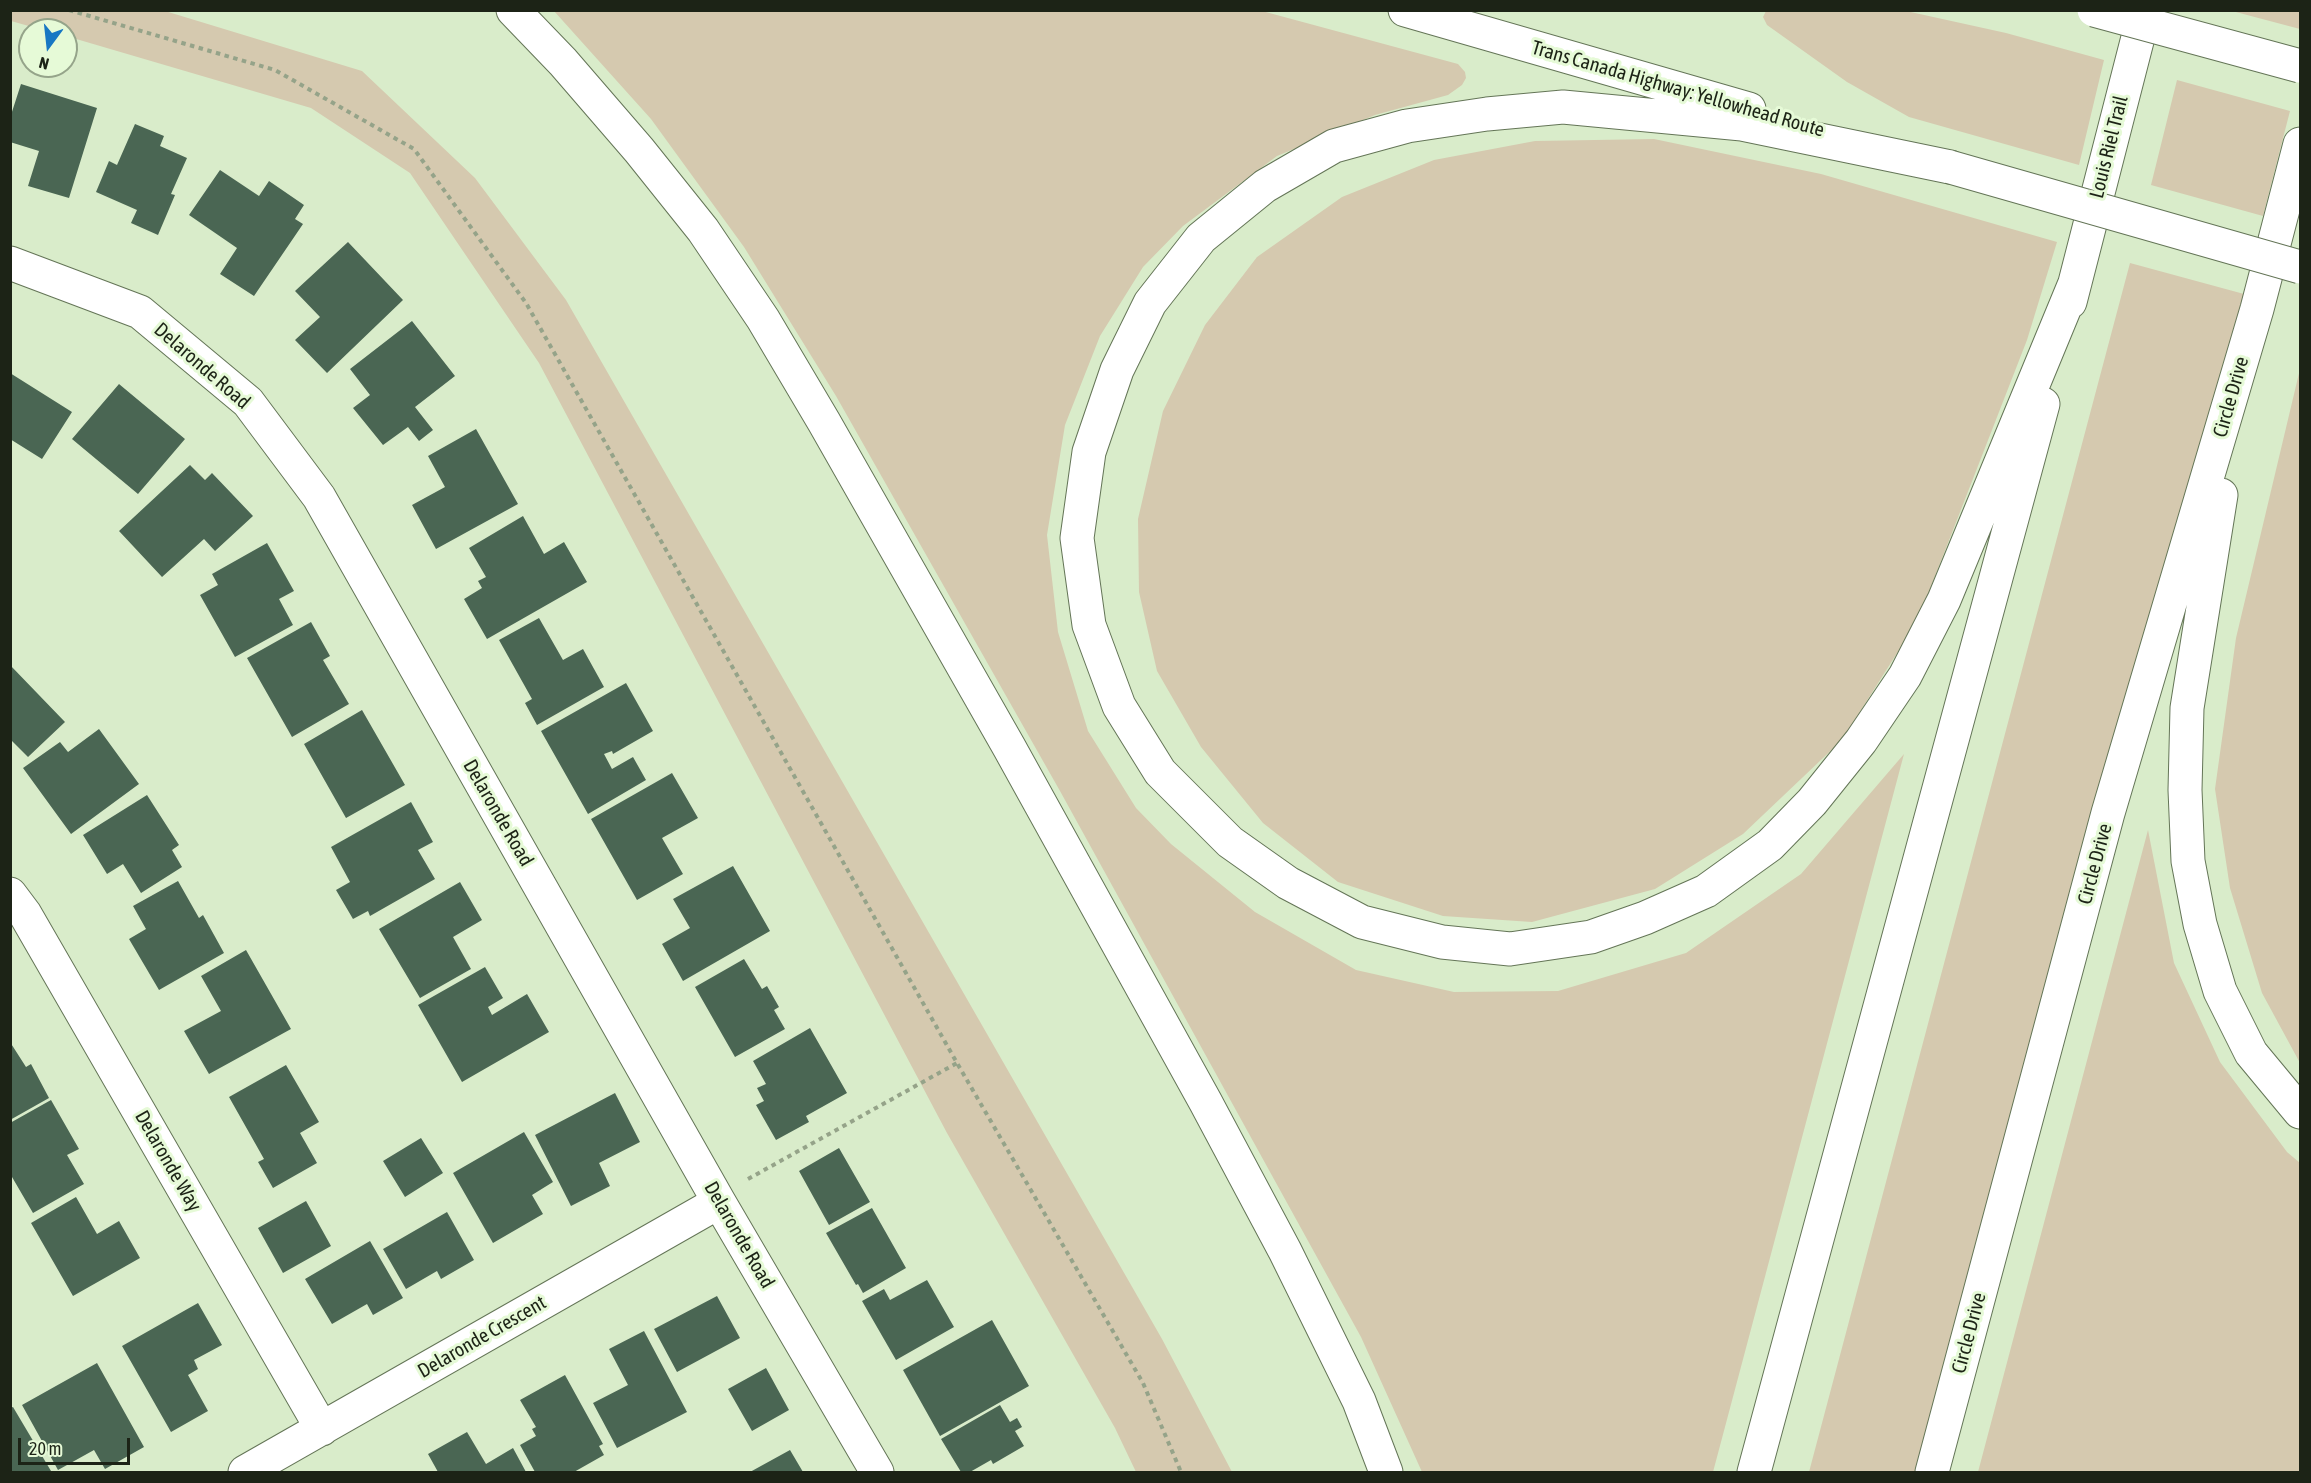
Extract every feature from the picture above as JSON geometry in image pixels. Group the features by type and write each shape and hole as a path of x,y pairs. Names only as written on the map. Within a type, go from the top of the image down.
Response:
{"main road":[{"path":"513,10 563,62 639,150 703,230 763,319 1009,747 1210,1111 1285,1251 1359,1401 1386,1473"},
{"name":"Trans Canada Highway: Yellowhead Route","path":"1405,10 1950,167"},
{"path":"2094,10 2301,66"},
{"path":"2119,107 2136,10"},
{"name":"Louis Riel Trail","path":"2075,283 2145,10"},
{"path":"2075,283 1944,600 1905,676 1861,741 1812,802 1770,845 1706,891 1645,918 1591,937 1509,948 1442,942 1362,922 1288,883 1230,842 1160,772 1119,706 1089,625 1077,538 1089,452 1117,370 1150,303 1201,238 1265,186 1334,146 1407,126 1487,114 1563,107 1742,124 1950,167 2301,267"},
{"name":"Circle Drive","path":"1932,1473 2108,813 2257,309 2301,144"},
{"name":"Delaronde Road","path":"10,263 140,312 248,402 319,497 719,1202 876,1473"},
{"path":"1754,1473 1994,591 2075,283"},
{"path":"2257,309 2215,528 2187,708 2185,790 2188,861 2200,924 2220,991 2251,1053 2301,1112"},
{"name":"Delaronde Way","path":"10,894 25,914 107,1054 322,1429"},
{"name":"Delaronde Crescent","path":"244,1473 719,1202"}],"path":[{"path":"69,10 275,70 414,149 526,303 957,1063 1143,1383 1181,1473"},
{"path":"751,1176 957,1063"}],"shaded area":[{"path":"10,11 165,11 362,71 475,178 566,300 1162,1339 1232,1472 1136,1472 1115,1428 947,1133 539,363 410,173 311,108 78,40 78,18 18,18 18,23 11,21"},
{"path":"554,11 1262,11 1458,64 1465,72 1466,78 1462,85 1448,95 1375,115 1277,156 1183,226 1143,267 1100,336 1065,425 1047,535 1058,632 1088,731 1136,808 1171,844 1255,912 1356,970 1454,992 1558,991 1686,953 1801,874 1904,754 1713,1472 1422,1472 1361,1337 1060,791 836,396 744,247 651,119"},
{"path":"1766,11 1906,11 2006,33 2104,60 2079,165 1909,117 1847,82 1767,25 1763,17"},
{"path":"2232,11 2300,11 2300,29"},
{"path":"2177,80 2290,111 2263,216 2151,185"},
{"path":"1654,139 1821,174 2057,242 2027,340 1918,620 1842,740 1743,834 1655,889 1532,922 1443,916 1338,882 1263,823 1201,747 1157,671 1139,592 1138,519 1163,411 1205,325 1257,257 1342,197 1434,160 1535,141"},
{"path":"2130,263 2244,294 1921,1472 1809,1472"},
{"path":"2300,369 2300,1063 2262,993 2230,888 2215,789 2236,638"},
{"path":"2148,830 2174,963 2220,1062 2287,1152 2300,1163 2300,1472 1978,1472"}],"building":[{"path":"21,84 97,108 69,198 28,186 39,151 10,142 10,118"},
{"path":"135,124 164,136 160,146 187,158 171,194 175,195 158,235 131,223 137,210 96,192 109,161 117,165"},
{"path":"220,170 259,196 269,181 304,205 295,219 303,224 254,296 220,274 237,248 189,215"},
{"path":"348,242 403,300 327,373 295,340 320,317 295,291"},
{"path":"412,321 455,376 415,407 433,430 419,441 408,427 383,445 353,408 370,395 350,369"},
{"path":"10,373 72,412 42,459 10,439"},
{"path":"119,384 185,439 138,494 72,439"},
{"path":"476,429 518,504 436,549 412,505 445,487 428,456"},
{"path":"190,465 205,480 212,473 253,516 215,551 204,539 162,577 119,531"},
{"path":"523,516 544,554 564,542 587,582 487,639 464,599 482,588 478,581 486,577 469,548"},
{"path":"267,543 294,591 279,599 293,625 235,657 200,595 218,585 212,574"},
{"path":"539,618 563,660 583,649 604,687 537,725 525,703 532,699 499,640"},
{"path":"311,622 330,656 323,660 349,704 292,737 247,658"},
{"path":"10,665 65,722 28,757 10,739"},
{"path":"626,683 653,731 613,754 612,751 604,754 612,769 633,757 646,780 588,814 541,731"},
{"path":"362,710 405,785 346,818 304,744"},
{"path":"99,729 139,784 71,834 23,768 60,742 68,752"},
{"path":"672,773 698,818 662,838 683,874 637,900 591,819"},
{"path":"147,795 179,845 172,850 182,867 141,893 123,864 107,874 83,835"},
{"path":"411,802 433,842 418,850 435,879 370,916 368,911 353,919 336,890 350,882 331,847"},
{"path":"733,866 770,931 683,981 662,944 690,928 673,899"},
{"path":"178,881 199,918 203,915 224,953 159,990 129,939 146,929 133,906"},
{"path":"460,882 482,920 453,937 471,969 420,998 379,929"},
{"path":"246,950 291,1029 209,1074 184,1031 221,1011 201,976"},
{"path":"744,959 762,989 767,986 779,1007 774,1010 785,1029 735,1057 695,987"},
{"path":"485,967 503,998 488,1007 492,1015 527,994 549,1032 462,1082 418,1005"},
{"path":"810,1028 847,1093 806,1116 809,1122 776,1140 756,1105 764,1101 757,1088 766,1084 753,1061"},
{"path":"10,1042 26,1067 31,1064 49,1098 10,1120"},
{"path":"286,1065 319,1122 300,1133 317,1163 273,1188 258,1162 264,1159 229,1097"},
{"path":"615,1093 640,1142 599,1163 610,1186 571,1206 535,1135"},
{"path":"51,1100 79,1149 67,1155 84,1184 33,1213 12,1177 10,1178 10,1123"},
{"path":"524,1132 553,1182 532,1195 543,1214 493,1243 453,1173"},
{"path":"421,1138 443,1173 405,1197 383,1161"},
{"path":"839,1148 870,1202 829,1225 799,1171"},
{"path":"76,1197 97,1234 119,1221 140,1258 73,1296 31,1223"},
{"path":"306,1201 331,1246 283,1273 258,1228"},
{"path":"872,1208 906,1268 863,1293 826,1233"},
{"path":"447,1212 474,1260 441,1279 437,1271 406,1289 383,1249"},
{"path":"370,1241 403,1298 373,1315 367,1304 332,1324 305,1279"},
{"path":"927,1280 954,1327 896,1360 862,1301 884,1289 890,1300"},
{"path":"717,1296 740,1338 677,1372 654,1329"},
{"path":"198,1303 222,1345 194,1360 198,1369 188,1375 208,1411 171,1432 122,1346"},
{"path":"992,1320 1029,1386 940,1436 903,1370"},
{"path":"644,1331 687,1412 617,1448 593,1403 628,1385 609,1349"},
{"path":"97,1363 144,1447 105,1469 94,1450 58,1470 22,1405"},
{"path":"766,1368 789,1410 752,1431 728,1389"},
{"path":"565,1375 603,1444 599,1446 604,1455 574,1472 535,1472 520,1445 536,1436 532,1429 536,1427 520,1400"},
{"path":"1000,1405 1010,1422 1017,1418 1022,1427 1015,1431 1024,1446 993,1464 991,1460 970,1472 961,1472 941,1439"},
{"path":"13,1407 51,1471 10,1472 10,1408"},
{"path":"467,1432 486,1464 513,1448 526,1472 438,1472 428,1454"},
{"path":"790,1450 803,1472 750,1472"}]}
